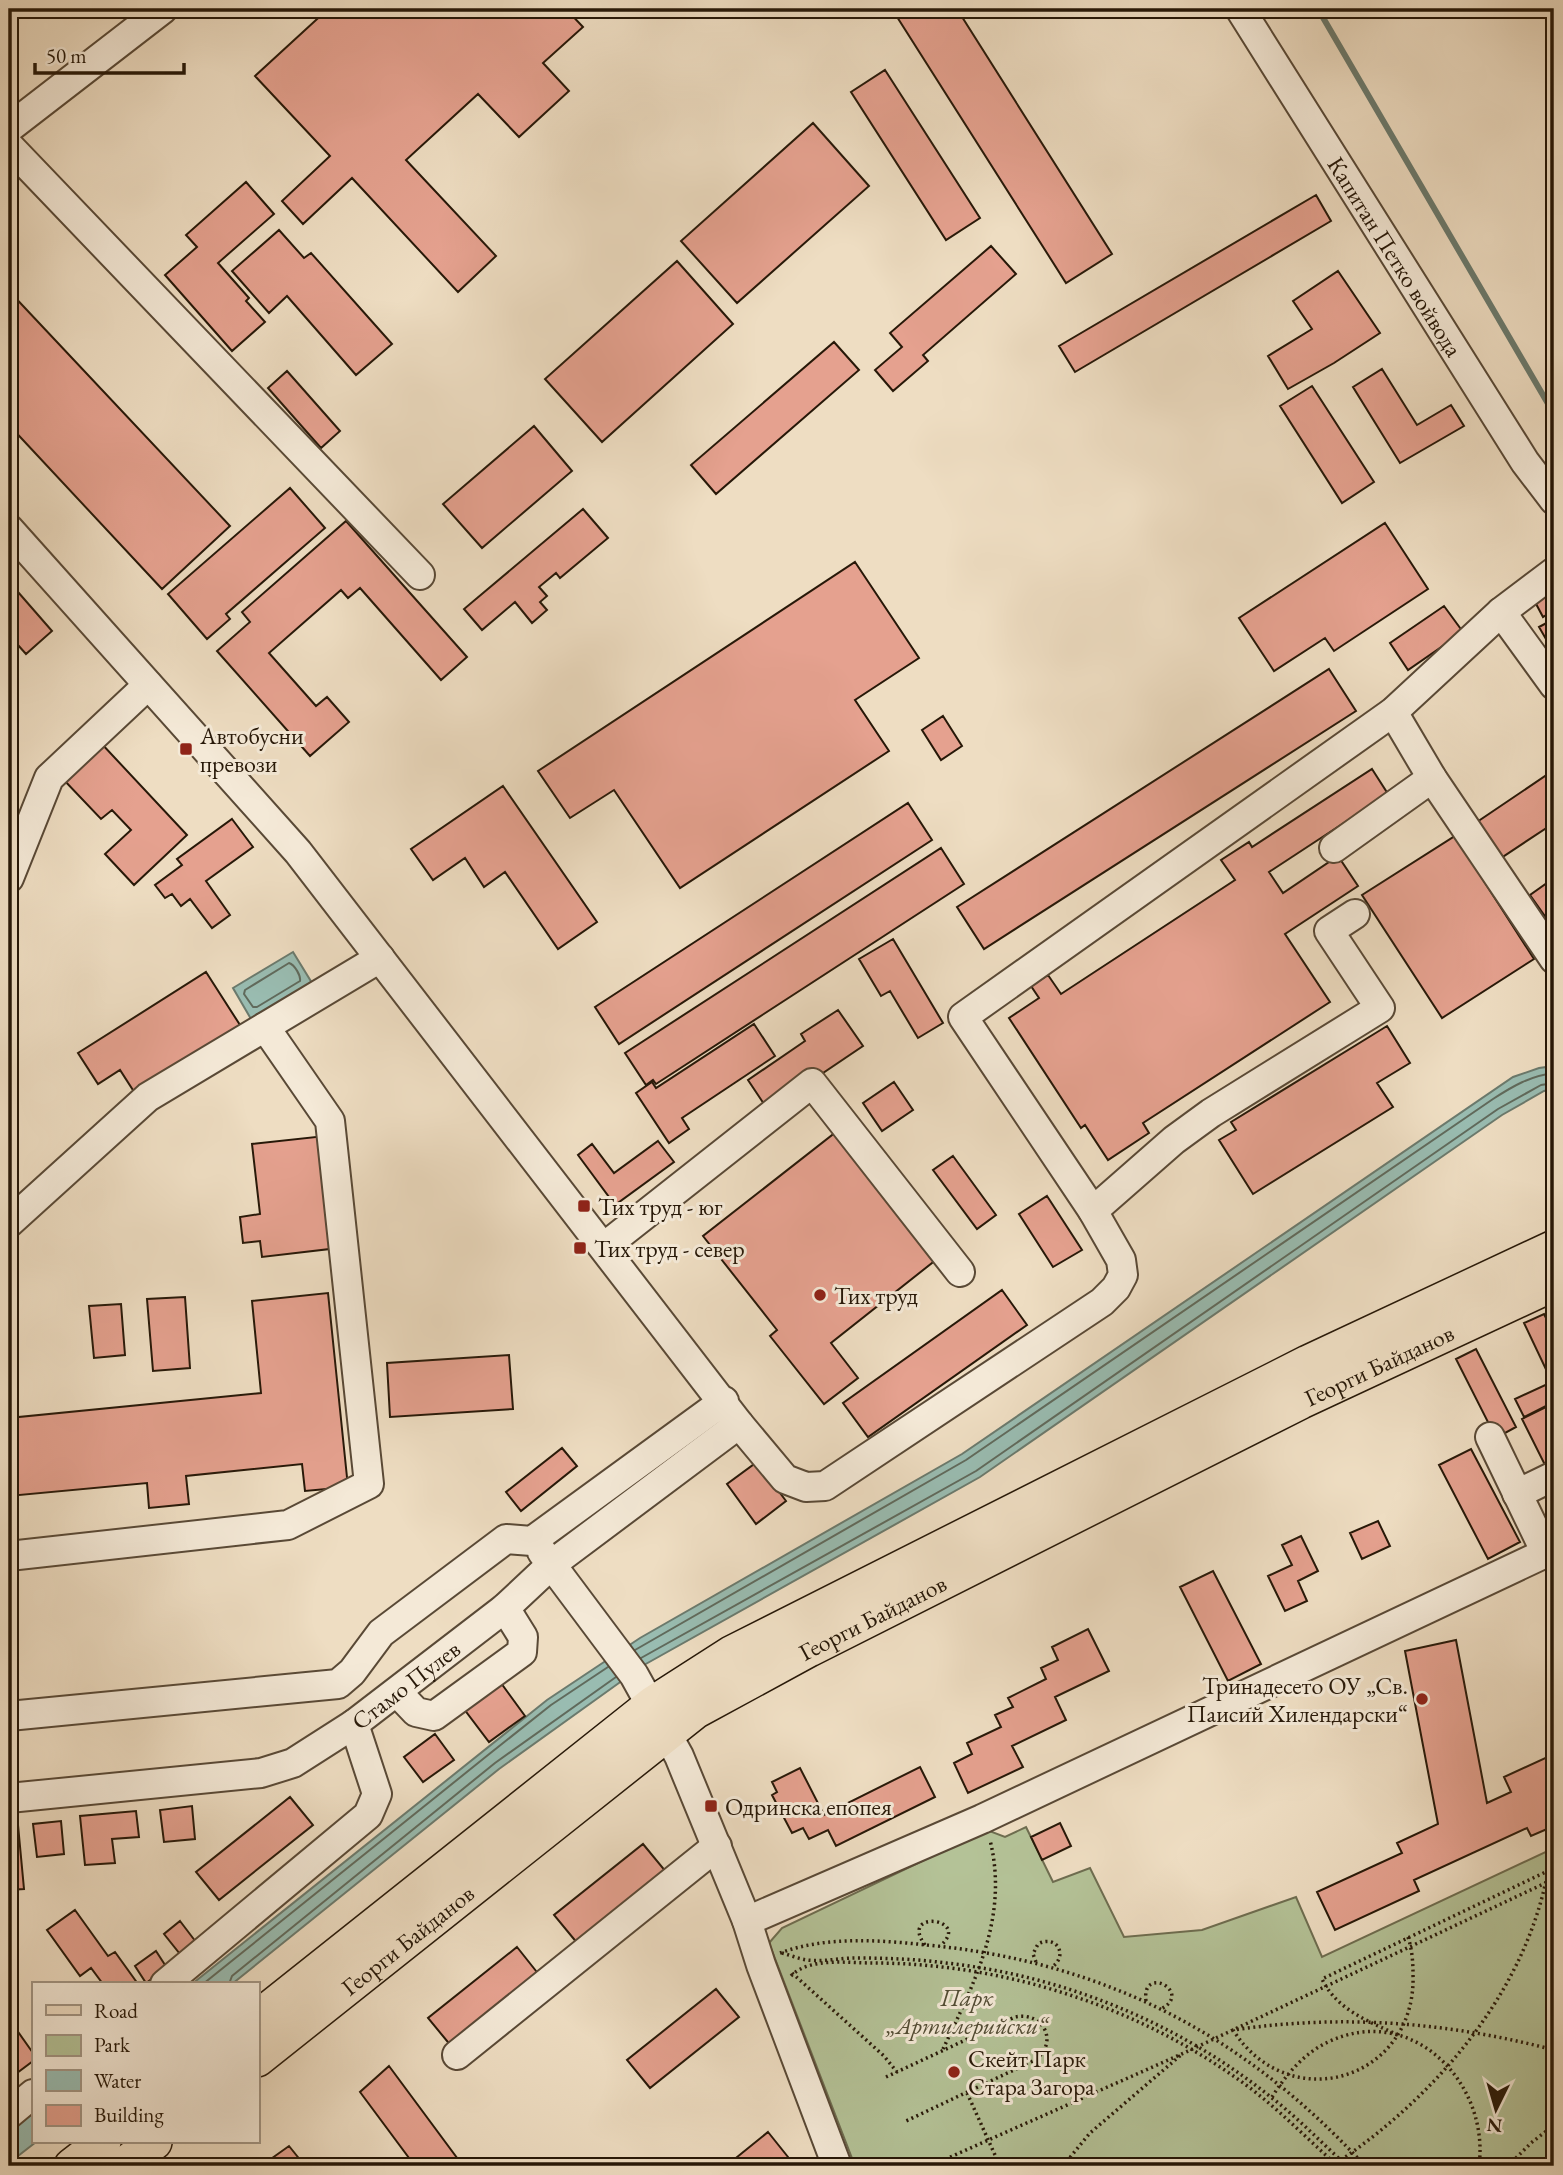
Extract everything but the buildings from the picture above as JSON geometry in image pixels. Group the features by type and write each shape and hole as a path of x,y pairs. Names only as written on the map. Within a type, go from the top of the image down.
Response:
{"main road":[{"name":"Георги Байданов","path":"259,2057 660,1718 731,1654 1308,1363 1554,1248"},
{"name":"Георги Байданов","path":"259,2018 660,1718 704,1706 809,1649 1301,1401 1554,1283"},
{"path":"72,2166 100,2144"},
{"path":"123,2166 151,2144"}],"street":[{"path":"9,128 163,9"},
{"name":"Капитан Петко войвода","path":"1240,9 1525,462 1550,488"},
{"path":"9,146 421,575"},
{"path":"9,530 298,852 732,1413 785,1479 806,1486 825,1486 1102,1302 1123,1275 1121,1260 1093,1211 963,1017 1393,712 1501,612 1554,572"},
{"path":"1501,612 1554,685"},
{"path":"9,878 49,778 148,685"},
{"path":"1393,712 1432,778 1551,954"},
{"path":"1335,848 1432,778"},
{"path":"1093,1211 1174,1140 1211,1113 1380,1008 1329,931 1355,914"},
{"path":"9,1223 148,1097 380,958"},
{"path":"9,1556 288,1525 369,1484 330,1121 265,1027"},
{"path":"604,1247 812,1083 960,1272"},
{"path":"9,1716 338,1684 352,1672 381,1633 506,1539 532,1541 732,1413"},
{"name":"Стамо Пулев","path":"9,1798 261,1773 293,1763 354,1724 505,1608 552,1564 732,1413"},
{"path":"747,1921 982,1819 1550,1551 1517,1494 1490,1437"},
{"path":"1517,1494 1554,1476"},
{"path":"532,1541 618,1651 660,1718 747,1921 771,1959 837,2166"},
{"path":"352,1672 388,1699 415,1712 434,1716 522,1652 523,1637 505,1608"},
{"path":"166,1982 368,1815 377,1794 354,1724"},
{"path":"457,2055 717,1846"},
{"path":"9,2113 32,2095"}],"path":[{"path":"942,2051 978,1970 995,1913 997,1893 993,1854 982,1819"},
{"path":"1479,2166 1481,2134 1477,2117 1459,2078 1426,2047 1348,2010 1325,1986 1322,1979 1554,1868"},
{"path":"790,1981 793,1975 807,1966 909,1964 978,1970 1088,2001 1190,2050 1262,2097 1293,2123 1334,2165 1395,2119 1449,2067 1504,1987 1533,1931 1548,1871"},
{"path":"930,2166 1184,2053 1554,1880"},
{"path":"925,1945 919,1935 920,1929 923,1924 934,1920 940,1921 947,1931 947,1937 940,1946"},
{"path":"1233,2030 1251,2054 1275,2071 1320,2080 1350,2074 1377,2059 1405,2023 1414,1988 1408,1937"},
{"path":"1037,1963 1033,1954 1038,1944 1053,1941 1061,1954 1060,1960 1052,1967"},
{"path":"771,1959 806,1944 833,1942 940,1946 1037,1963 1095,1981 1147,2002 1213,2038 1280,2084 1329,2128 1365,2166"},
{"path":"771,1959 808,1961 886,1958 1017,1975 1092,1997 1198,2046 1272,2097 1346,2166"},
{"path":"771,1959 793,1975 873,2046 897,2072"},
{"path":"1147,2002 1146,1991 1149,1986 1160,1982 1165,1984 1169,1987 1171,1998 1170,2003 1161,2009"},
{"path":"886,2077 1015,2017 1030,2017 1043,2025 1048,2038 1040,2056 906,2121"},
{"path":"1233,2030 1265,2025 1405,2023 1475,2031 1554,2050"},
{"path":"1272,2097 1288,2075 1313,2051 1344,2036 1379,2032 1398,2035"},
{"path":"1063,2166 1090,2133 1184,2053"},
{"path":"967,2093 1000,2166"},
{"path":"1508,2166 1554,2125"}],"green space":[{"name":"Парк „Артилерийски“","path":"1026,1827 1053,1882 1090,1868 1124,1937 1202,1930 1296,1897 1322,1957 1554,1848 1554,2166 855,2166 769,1943 782,1928 987,1830 1005,1837"}],"water":[{"path":"293,952 312,983 251,1019 233,988"},
{"path":"1554,1066 1554,1089 1544,1091 1502,1115 980,1477 644,1665 499,1769 234,1982 194,1982 547,1700 640,1638 962,1454 1513,1077"},
{"path":"32,2113 33,2144 9,2163 9,2131"}],"waterway":[{"path":"1318,9 1554,414"}],"place":[{"name":"Автобусни превози","path":"186,749"},
{"name":"Тих труд - юг","path":"584,1206"},
{"name":"Тих труд - север","path":"580,1248"},
{"name":"Тих труд","path":"820,1295"},
{"name":"Тринадесето ОУ „Св. Паисий Хилендарски“","path":"1422,1699"},
{"name":"Одринска епопея","path":"711,1806"},
{"name":"Скейт Парк Стара Загора","path":"954,2072"}]}
